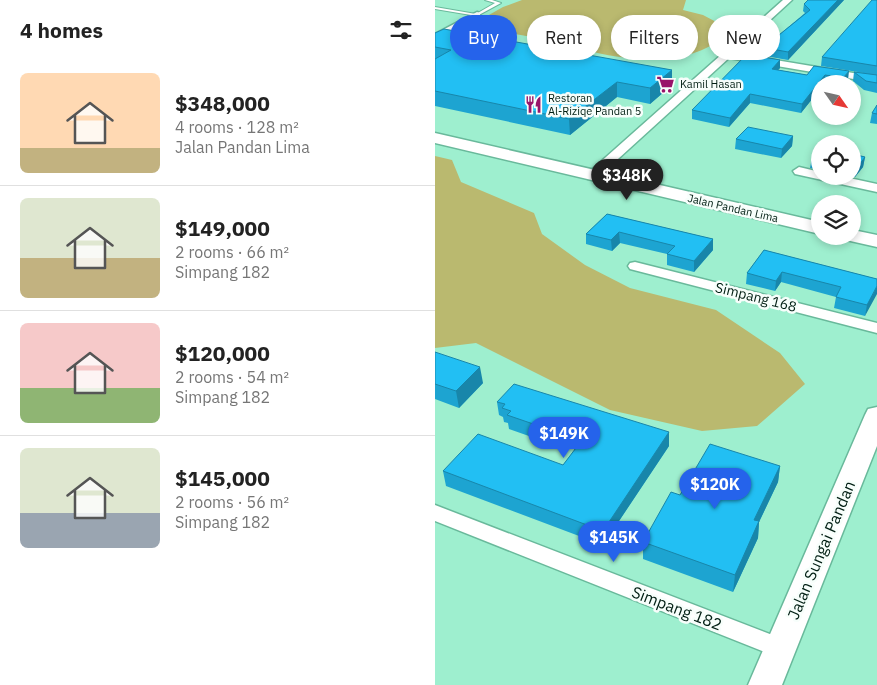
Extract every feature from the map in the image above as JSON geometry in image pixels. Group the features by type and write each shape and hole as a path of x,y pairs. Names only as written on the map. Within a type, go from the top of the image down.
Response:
{"main road":[{"name":"Jalan Pandan Lima","path":"437,140 811,226"},
{"name":"Jalan Sungai Pandan","path":"765,685 877,416"}],"street":[{"path":"772,15 788,0"},
{"path":"435,38 450,30"},
{"path":"592,176 722,60"},
{"path":"752,60 877,80"},
{"path":"799,171 811,174"},
{"path":"861,185 877,188"},
{"name":"Simpang 168","path":"635,266 877,328"},
{"name":"Simpang 182","path":"435,513 780,648"}],"lane":[{"path":"435,8 477,15 499,4 487,0"}],"shaded area":[{"path":"522,0 686,0 683,10 708,18 708,46 698,51 698,15 611,15 611,55 601,53 601,15 527,15 527,36 517,34 517,15 489,15"},
{"path":"435,156 452,160 461,182 534,213 542,234 585,265 630,288 716,310 780,353 805,384 757,426 702,431 610,410 476,343 435,348"}],"building":[{"path":"808,0 838,0 788,52 780,51 780,34 810,10 804,4"},
{"path":"872,0 877,0 877,66 822,57"},
{"path":"444,29 450,30 450,50 435,47 435,33"},
{"path":"517,42 527,44 527,60 601,60 601,57 672,70 650,88 617,82 569,119 435,91 435,59 450,51 450,60 517,60"},
{"path":"741,60 780,60 772,69 807,75 814,66 849,71 846,75 811,75 811,93 802,104 750,94 730,118 692,110"},
{"path":"854,72 877,75 877,83 866,81 861,75"},
{"path":"877,105 877,114 872,113"},
{"path":"748,127 793,136 782,149 736,139"},
{"path":"607,214 713,239 694,261 667,254 675,246 619,232 611,240 586,234"},
{"path":"764,250 877,279 877,286 867,305 836,297 841,287 782,272 776,281 747,273"},
{"path":"435,352 480,367 456,391 435,384"},
{"path":"514,384 669,432 603,531 443,471 478,434 563,465 585,436 548,424 545,428 507,415 511,411 502,408 505,404 497,402"},
{"path":"710,444 780,466 754,520 759,521 735,575 643,542 671,492 680,495"}],"place":[{"name":"Kamil Hasan","path":"666,84"},
{"name":"Restoran Al-Riziqe Pandan 5","path":"534,104"}]}
